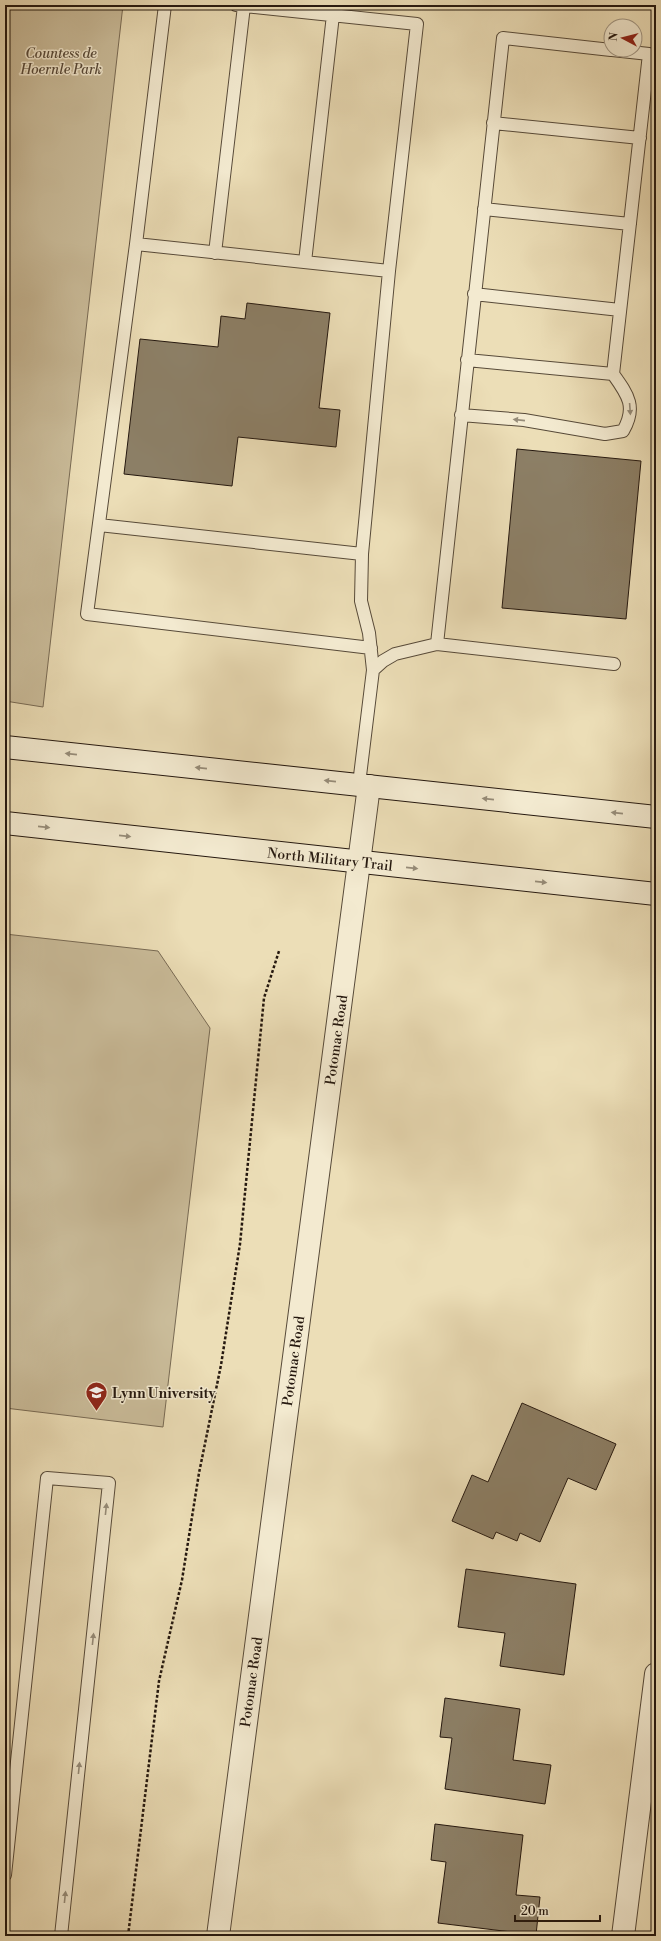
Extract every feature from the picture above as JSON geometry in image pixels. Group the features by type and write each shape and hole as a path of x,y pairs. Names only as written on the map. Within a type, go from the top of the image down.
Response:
{"street":[{"path":"5,747 656,817"},
{"name":"Potomac Road","path":"218,1936 359,862 364,785"},
{"name":"North Military Trail","path":"5,823 656,894"},
{"path":"623,1936 656,1674"}],"lane":[{"path":"165,5 136,244 87,614 371,648"},
{"path":"215,253 240,5 417,24 389,271 362,554 360,601 371,648 373,670 364,785"},
{"path":"305,262 333,15"},
{"path":"436,644 503,38 603,49"},
{"path":"461,415 524,420 605,434 623,431 630,418 630,404 624,389 613,374 650,54 643,53"},
{"path":"493,123 640,138"},
{"path":"484,209 630,224"},
{"path":"136,244 389,271"},
{"path":"474,294 620,310"},
{"path":"467,360 613,374"},
{"path":"99,525 362,554"},
{"path":"373,670 383,661 395,654 436,644 614,664"},
{"path":"5,1875 47,1478 109,1484 61,1936"}],"path":[{"path":"128,1936 159,1681 169,1629 182,1580 199,1473 221,1365 240,1244 264,998 279,951"}],"green space":[{"name":"Countess de Hoernle Park","path":"5,5 123,5 43,707 5,701"},
{"path":"5,934 158,951 210,1028 163,1427 5,1408"}],"building":[{"path":"247,303 330,313 319,408 340,410 336,447 238,437 232,486 124,474 140,339 218,347 221,316 245,319"},
{"path":"517,449 641,461 626,619 502,608"},
{"path":"522,1403 616,1444 596,1490 568,1478 540,1542 520,1533 517,1541 496,1532 493,1539 452,1521 472,1475 488,1482"},
{"path":"466,1569 576,1584 564,1675 500,1666 505,1633 458,1627"},
{"path":"445,1698 520,1709 513,1760 551,1765 545,1804 445,1789 452,1738 440,1737"},
{"path":"435,1824 523,1835 516,1895 540,1897 536,1935 438,1923 446,1862 431,1860"}],"place":[{"name":"Lynn University","path":"97,1412"}]}
